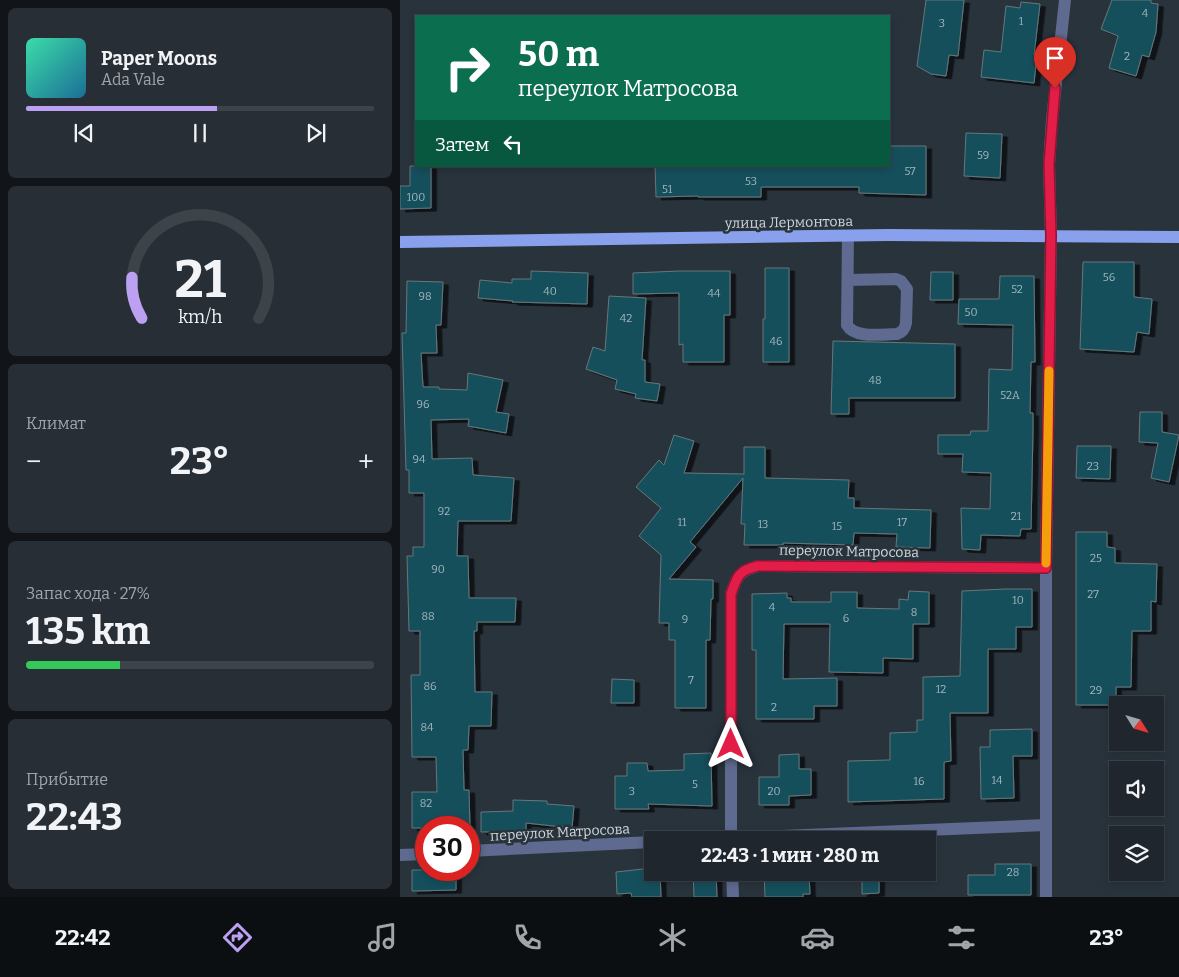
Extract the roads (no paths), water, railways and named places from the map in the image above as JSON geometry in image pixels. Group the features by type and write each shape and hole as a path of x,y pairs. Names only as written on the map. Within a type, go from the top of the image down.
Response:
{"main road":[{"name":"улица Лермонтова","path":"400,242 848,236 1179,237"}],"street":[{"path":"1046,897 1046,568 1051,236 1050,156 1065,0"},
{"path":"848,236 846,325 849,329 859,334 897,334 902,332 906,323 907,289 905,285 896,279 848,280"},
{"name":"переулок Матросова","path":"731,831 731,594 735,580 744,569 758,566 1046,568"},
{"path":"911,831 1046,825"},
{"name":"переулок Матросова","path":"480,850 644,842"},
{"path":"400,855 415,854"},
{"path":"732,881 733,897"}]}
